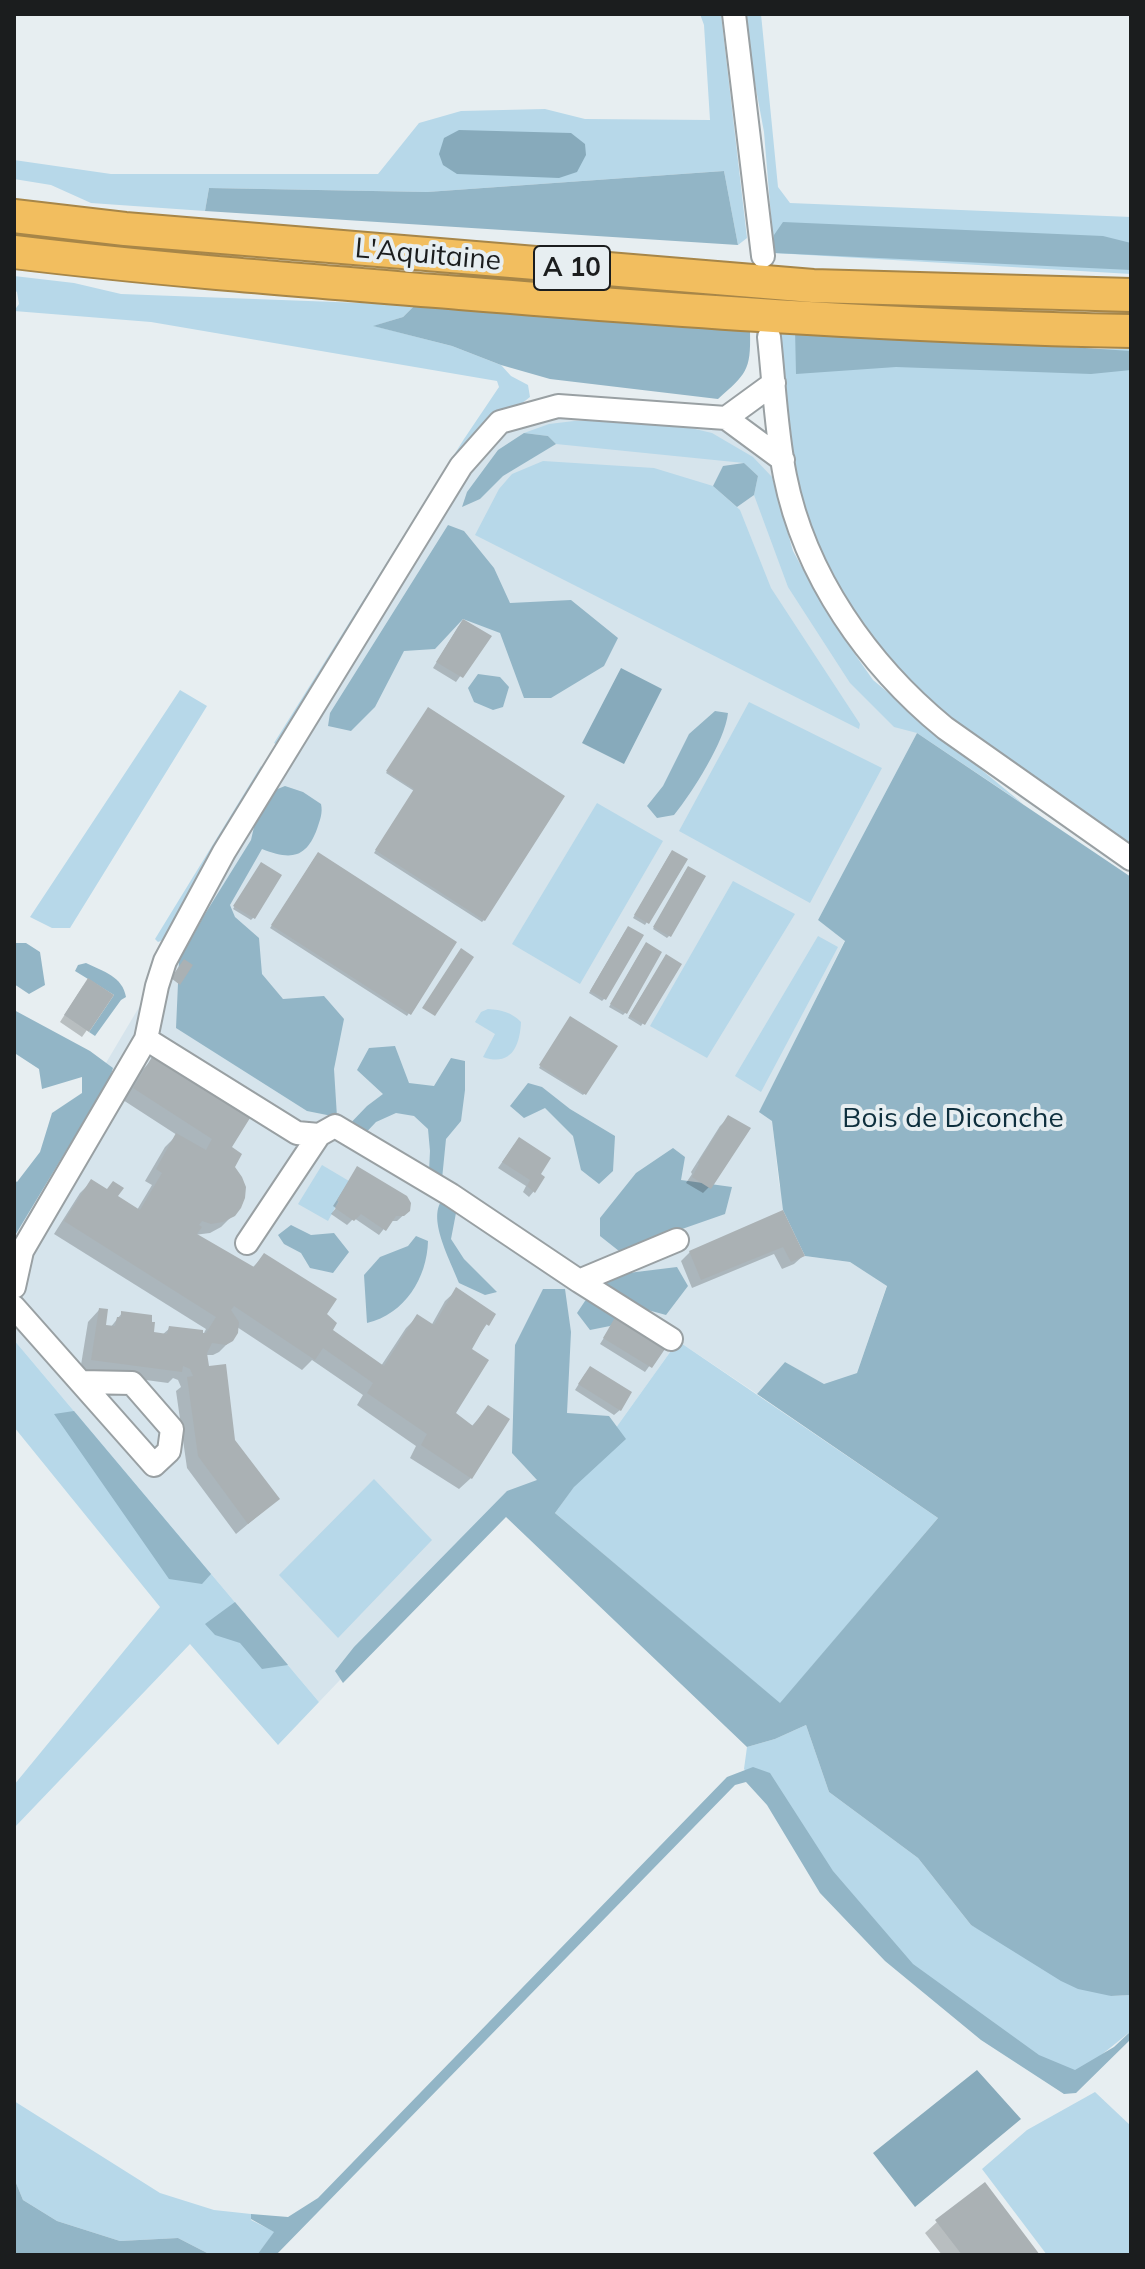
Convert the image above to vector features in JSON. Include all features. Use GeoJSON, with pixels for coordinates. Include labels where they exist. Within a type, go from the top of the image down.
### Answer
{"type":"FeatureCollection","features":[{"type":"Feature","properties":{"kind":"highway","name":"L'Aquitaine"},"geometry":{"type":"LineString","coordinates":[[14,216],[204,236],[813,286],[1131,295]]}},
{"type":"Feature","properties":{"kind":"highway","name":"L'Aquitaine"},"geometry":{"type":"LineString","coordinates":[[14,252],[123,266],[657,309],[1131,331]]}},
{"type":"Feature","properties":{"kind":"street"},"geometry":{"type":"LineString","coordinates":[[734,14],[763,256]]}},
{"type":"Feature","properties":{"kind":"street"},"geometry":{"type":"LineString","coordinates":[[769,337],[783,460],[795,513],[815,566],[860,640],[885,672],[945,728],[1131,859]]}},
{"type":"Feature","properties":{"kind":"street"},"geometry":{"type":"LineString","coordinates":[[726,418],[774,383]]}},
{"type":"Feature","properties":{"kind":"street"},"geometry":{"type":"LineString","coordinates":[[14,1287],[22,1251],[146,1039],[165,961],[232,839],[461,466],[500,422],[558,406],[726,418],[783,460]]}},
{"type":"Feature","properties":{"kind":"street"},"geometry":{"type":"LineString","coordinates":[[146,1039],[297,1133],[319,1135]]}},
{"type":"Feature","properties":{"kind":"street"},"geometry":{"type":"LineString","coordinates":[[247,1243],[319,1135],[335,1126],[451,1195],[671,1339]]}},
{"type":"Feature","properties":{"kind":"street"},"geometry":{"type":"LineString","coordinates":[[579,1281],[677,1240]]}},
{"type":"Feature","properties":{"kind":"street"},"geometry":{"type":"LineString","coordinates":[[14,1307],[81,1382]]}},
{"type":"Feature","properties":{"kind":"shaded area"},"geometry":{"type":"Polygon","coordinates":[[[700,14],[721,14],[747,238],[738,245],[724,171],[427,192],[209,188],[205,211],[91,203],[51,185],[14,179],[14,160],[111,174],[378,174],[419,123],[461,111],[545,109],[585,119],[710,120],[704,25],[700,14]]]}},
{"type":"Feature","properties":{"kind":"shaded area"},"geometry":{"type":"Polygon","coordinates":[[[742,14],[761,14],[778,187],[790,203],[1131,217],[1131,274],[774,253],[764,132],[742,14]]]}},
{"type":"Feature","properties":{"kind":"shaded area"},"geometry":{"type":"Polygon","coordinates":[[[459,130],[571,133],[585,144],[586,155],[577,172],[559,178],[457,174],[443,165],[439,154],[444,138],[459,130]]]}},
{"type":"Feature","properties":{"kind":"shaded area"},"geometry":{"type":"Polygon","coordinates":[[[14,276],[74,283],[121,294],[415,305],[403,317],[374,326],[452,346],[501,365],[511,376],[528,385],[530,397],[485,432],[283,748],[274,743],[499,387],[497,381],[151,322],[14,311],[19,304],[14,290],[14,276]]]}},
{"type":"Feature","properties":{"kind":"shaded area"},"geometry":{"type":"Polygon","coordinates":[[[795,329],[1131,349],[1131,846],[967,735],[908,688],[825,571],[794,483],[783,395],[779,332],[795,329]]]}},
{"type":"Feature","properties":{"kind":"shaded area"},"geometry":{"type":"Polygon","coordinates":[[[558,406],[726,418],[783,460],[769,482],[809,607],[917,733],[818,920],[845,940],[760,1111],[772,1120],[779,1184],[805,1256],[850,1262],[887,1285],[857,1373],[824,1385],[785,1362],[757,1394],[678,1341],[555,1513],[500,1512],[319,1702],[14,1340],[14,1218],[151,987],[500,422],[558,406]]]}},
{"type":"Feature","properties":{"kind":"shaded area"},"geometry":{"type":"Polygon","coordinates":[[[661,421],[712,433],[753,457],[772,477],[793,551],[831,620],[873,680],[1023,804],[917,733],[894,727],[850,683],[788,587],[754,495],[758,476],[744,463],[556,444],[548,436],[524,433],[549,424],[661,421]]]}},
{"type":"Feature","properties":{"kind":"shaded area"},"geometry":{"type":"Polygon","coordinates":[[[543,461],[654,468],[713,486],[740,510],[771,588],[860,724],[859,729],[475,535],[499,489],[512,474],[543,461]]]}},
{"type":"Feature","properties":{"kind":"shaded area"},"geometry":{"type":"Polygon","coordinates":[[[621,668],[662,689],[624,764],[582,743],[621,668]]]}},
{"type":"Feature","properties":{"kind":"shaded area"},"geometry":{"type":"Polygon","coordinates":[[[180,690],[207,706],[70,928],[52,928],[30,917],[180,690]]]}},
{"type":"Feature","properties":{"kind":"shaded area"},"geometry":{"type":"Polygon","coordinates":[[[749,702],[882,768],[810,903],[679,831],[749,702]]]}},
{"type":"Feature","properties":{"kind":"shaded area"},"geometry":{"type":"Polygon","coordinates":[[[261,766],[265,772],[163,940],[158,942],[155,939],[261,766]]]}},
{"type":"Feature","properties":{"kind":"shaded area"},"geometry":{"type":"Polygon","coordinates":[[[597,803],[663,841],[580,984],[512,944],[597,803]]]}},
{"type":"Feature","properties":{"kind":"shaded area"},"geometry":{"type":"Polygon","coordinates":[[[733,881],[795,914],[707,1058],[650,1026],[733,881]]]}},
{"type":"Feature","properties":{"kind":"shaded area"},"geometry":{"type":"Polygon","coordinates":[[[818,936],[838,947],[761,1092],[735,1076],[818,936]]]}},
{"type":"Feature","properties":{"kind":"shaded area"},"geometry":{"type":"Polygon","coordinates":[[[488,1009],[506,1012],[521,1022],[516,1046],[507,1057],[501,1059],[483,1057],[495,1034],[475,1022],[481,1012],[488,1009]]]}},
{"type":"Feature","properties":{"kind":"shaded area"},"geometry":{"type":"Polygon","coordinates":[[[322,1165],[349,1181],[328,1221],[298,1204],[322,1165]]]}},
{"type":"Feature","properties":{"kind":"shaded area"},"geometry":{"type":"Polygon","coordinates":[[[14,1340],[319,1702],[278,1745],[190,1644],[14,1828],[14,1785],[160,1607],[14,1427],[14,1340]]]}},
{"type":"Feature","properties":{"kind":"shaded area"},"geometry":{"type":"Polygon","coordinates":[[[678,1341],[938,1518],[780,1704],[555,1513],[678,1341]]]}},
{"type":"Feature","properties":{"kind":"shaded area"},"geometry":{"type":"Polygon","coordinates":[[[374,1479],[432,1540],[338,1638],[279,1575],[374,1479]]]}},
{"type":"Feature","properties":{"kind":"shaded area"},"geometry":{"type":"Polygon","coordinates":[[[806,1725],[829,1792],[918,1858],[971,1925],[1111,1996],[1131,1995],[1131,2031],[1074,2077],[1058,2074],[892,1955],[744,1769],[747,1747],[806,1725]]]}},
{"type":"Feature","properties":{"kind":"shaded area"},"geometry":{"type":"Polygon","coordinates":[[[977,2070],[1021,2119],[915,2207],[873,2153],[977,2070]]]}},
{"type":"Feature","properties":{"kind":"shaded area"},"geometry":{"type":"Polygon","coordinates":[[[1095,2092],[1131,2126],[1131,2255],[1047,2255],[982,2169],[1027,2130],[1095,2092]]]}},
{"type":"Feature","properties":{"kind":"shaded area"},"geometry":{"type":"Polygon","coordinates":[[[14,2101],[160,2193],[214,2210],[251,2214],[251,2220],[275,2232],[257,2255],[211,2255],[178,2238],[120,2241],[57,2221],[23,2200],[14,2178],[14,2101]]]}},
{"type":"Feature","properties":{"kind":"green space"},"geometry":{"type":"Polygon","coordinates":[[[724,171],[738,245],[205,211],[209,188],[427,192],[724,171]]]}},
{"type":"Feature","properties":{"kind":"green space"},"geometry":{"type":"Polygon","coordinates":[[[783,222],[1103,236],[1131,243],[1131,270],[774,253],[774,235],[783,222]]]}},
{"type":"Feature","properties":{"kind":"green space"},"geometry":{"type":"Polygon","coordinates":[[[415,305],[750,332],[748,364],[741,377],[718,399],[550,379],[452,346],[373,326],[403,317],[415,305]]]}},
{"type":"Feature","properties":{"kind":"green space"},"geometry":{"type":"Polygon","coordinates":[[[795,329],[1131,351],[1131,370],[1091,374],[896,367],[796,374],[795,329]]]}},
{"type":"Feature","properties":{"kind":"green space"},"geometry":{"type":"Polygon","coordinates":[[[524,433],[548,436],[556,444],[503,476],[480,499],[462,507],[467,492],[498,450],[524,433]]]}},
{"type":"Feature","properties":{"kind":"green space"},"geometry":{"type":"Polygon","coordinates":[[[744,463],[758,476],[754,495],[737,507],[713,486],[723,466],[744,463]]]}},
{"type":"Feature","properties":{"kind":"green space"},"geometry":{"type":"Polygon","coordinates":[[[448,525],[464,531],[494,568],[510,603],[571,600],[618,638],[604,666],[551,698],[524,698],[500,633],[463,619],[435,649],[404,651],[375,707],[351,731],[328,726],[330,713],[448,525]]]}},
{"type":"Feature","properties":{"kind":"green space"},"geometry":{"type":"Polygon","coordinates":[[[478,674],[500,677],[509,687],[503,707],[493,710],[474,702],[468,688],[478,674]]]}},
{"type":"Feature","properties":{"kind":"green space"},"geometry":{"type":"Polygon","coordinates":[[[715,711],[728,713],[721,738],[707,766],[674,815],[657,818],[647,806],[663,786],[689,734],[715,711]]]}},
{"type":"Feature","properties":{"kind":"green space","name":"Bois de Diconche"},"geometry":{"type":"Polygon","coordinates":[[[917,733],[1131,877],[1131,1995],[1111,1996],[1078,1989],[971,1925],[918,1858],[829,1792],[806,1725],[747,1747],[506,1517],[343,1683],[335,1671],[354,1647],[507,1491],[537,1480],[512,1453],[515,1345],[543,1289],[565,1289],[571,1332],[567,1413],[609,1416],[626,1439],[574,1487],[555,1513],[780,1703],[938,1518],[757,1394],[785,1362],[824,1384],[857,1373],[887,1286],[850,1262],[805,1256],[783,1210],[772,1121],[759,1112],[845,941],[818,920],[917,733]]]}},
{"type":"Feature","properties":{"kind":"green space"},"geometry":{"type":"Polygon","coordinates":[[[285,786],[303,792],[321,804],[321,816],[313,839],[296,854],[281,855],[262,849],[230,905],[235,917],[259,938],[262,974],[283,999],[324,996],[344,1019],[334,1069],[337,1117],[307,1111],[176,1028],[179,961],[251,840],[259,805],[270,792],[285,786]]]}},
{"type":"Feature","properties":{"kind":"green space"},"geometry":{"type":"Polygon","coordinates":[[[14,943],[26,943],[40,952],[45,985],[29,994],[14,984],[14,943]]]}},
{"type":"Feature","properties":{"kind":"green space"},"geometry":{"type":"Polygon","coordinates":[[[86,963],[117,980],[126,997],[95,1036],[89,1032],[114,995],[75,971],[78,965],[86,963]]]}},
{"type":"Feature","properties":{"kind":"green space"},"geometry":{"type":"Polygon","coordinates":[[[14,1010],[90,1051],[113,1068],[110,1078],[14,1237],[14,1180],[17,1182],[40,1152],[52,1113],[82,1093],[82,1077],[42,1089],[39,1069],[14,1055],[14,1010]]]}},
{"type":"Feature","properties":{"kind":"green space"},"geometry":{"type":"Polygon","coordinates":[[[395,1046],[409,1083],[434,1086],[451,1058],[465,1061],[461,1121],[446,1139],[441,1189],[429,1172],[428,1129],[414,1116],[396,1113],[376,1122],[359,1140],[343,1131],[383,1094],[357,1070],[369,1048],[395,1046]]]}},
{"type":"Feature","properties":{"kind":"green space"},"geometry":{"type":"Polygon","coordinates":[[[528,1083],[542,1087],[570,1109],[615,1136],[613,1171],[599,1184],[581,1170],[573,1136],[545,1108],[524,1118],[510,1106],[528,1083]]]}},
{"type":"Feature","properties":{"kind":"green space"},"geometry":{"type":"Polygon","coordinates":[[[673,1148],[685,1157],[681,1180],[732,1187],[725,1214],[619,1251],[600,1236],[600,1218],[636,1173],[673,1148]]]}},
{"type":"Feature","properties":{"kind":"green space"},"geometry":{"type":"Polygon","coordinates":[[[444,1198],[456,1213],[451,1239],[464,1259],[497,1292],[485,1295],[459,1283],[438,1227],[439,1206],[444,1198]]]}},
{"type":"Feature","properties":{"kind":"green space"},"geometry":{"type":"Polygon","coordinates":[[[291,1225],[311,1235],[334,1233],[349,1252],[333,1273],[310,1268],[301,1253],[284,1244],[278,1235],[291,1225]]]}},
{"type":"Feature","properties":{"kind":"green space"},"geometry":{"type":"Polygon","coordinates":[[[416,1236],[428,1241],[427,1255],[418,1281],[403,1303],[392,1312],[367,1323],[364,1275],[380,1257],[408,1246],[416,1236]]]}},
{"type":"Feature","properties":{"kind":"green space"},"geometry":{"type":"Polygon","coordinates":[[[677,1267],[688,1286],[666,1315],[637,1307],[610,1326],[590,1330],[577,1313],[612,1275],[677,1267]]]}},
{"type":"Feature","properties":{"kind":"green space"},"geometry":{"type":"Polygon","coordinates":[[[74,1411],[211,1574],[202,1584],[169,1579],[54,1414],[74,1411]]]}},
{"type":"Feature","properties":{"kind":"green space"},"geometry":{"type":"Polygon","coordinates":[[[235,1602],[288,1665],[262,1669],[240,1643],[215,1635],[205,1624],[235,1602]]]}},
{"type":"Feature","properties":{"kind":"green space"},"geometry":{"type":"Polygon","coordinates":[[[753,1767],[770,1773],[833,1871],[913,1964],[1039,2055],[1075,2070],[1114,2047],[1131,2031],[1131,2039],[1076,2093],[1064,2094],[981,2040],[885,1961],[820,1893],[767,1805],[746,1782],[735,1785],[276,2255],[257,2255],[274,2232],[251,2219],[251,2214],[288,2217],[318,2198],[727,1777],[753,1767]]]}},
{"type":"Feature","properties":{"kind":"green space"},"geometry":{"type":"Polygon","coordinates":[[[14,2178],[23,2200],[57,2221],[120,2241],[178,2238],[211,2255],[14,2255],[14,2178]]]}},
{"type":"Feature","properties":{"kind":"building"},"geometry":{"type":"Polygon","coordinates":[[[463,619],[492,636],[463,678],[436,662],[463,619]]]}},
{"type":"Feature","properties":{"kind":"building"},"geometry":{"type":"Polygon","coordinates":[[[428,707],[565,796],[485,921],[375,850],[414,789],[386,771],[428,707]]]}},
{"type":"Feature","properties":{"kind":"building"},"geometry":{"type":"Polygon","coordinates":[[[672,850],[688,859],[649,924],[634,915],[672,850]]]}},
{"type":"Feature","properties":{"kind":"building"},"geometry":{"type":"Polygon","coordinates":[[[318,852],[457,942],[411,1015],[271,925],[318,852]]]}},
{"type":"Feature","properties":{"kind":"building"},"geometry":{"type":"Polygon","coordinates":[[[261,862],[282,875],[255,919],[233,906],[261,862]]]}},
{"type":"Feature","properties":{"kind":"building"},"geometry":{"type":"Polygon","coordinates":[[[688,866],[706,876],[671,937],[653,927],[688,866]]]}},
{"type":"Feature","properties":{"kind":"building"},"geometry":{"type":"Polygon","coordinates":[[[628,926],[644,935],[606,1000],[590,991],[628,926]]]}},
{"type":"Feature","properties":{"kind":"building"},"geometry":{"type":"Polygon","coordinates":[[[646,942],[662,952],[627,1014],[610,1004],[646,942]]]}},
{"type":"Feature","properties":{"kind":"building"},"geometry":{"type":"Polygon","coordinates":[[[461,948],[474,957],[435,1016],[422,1008],[461,948]]]}},
{"type":"Feature","properties":{"kind":"building"},"geometry":{"type":"Polygon","coordinates":[[[666,954],[682,964],[645,1025],[629,1016],[666,954]]]}},
{"type":"Feature","properties":{"kind":"building"},"geometry":{"type":"Polygon","coordinates":[[[184,959],[193,965],[180,985],[171,978],[184,959]]]}},
{"type":"Feature","properties":{"kind":"building"},"geometry":{"type":"Polygon","coordinates":[[[88,978],[114,995],[89,1032],[64,1015],[88,978]]]}},
{"type":"Feature","properties":{"kind":"building"},"geometry":{"type":"Polygon","coordinates":[[[570,1016],[618,1046],[586,1095],[539,1065],[570,1016]]]}},
{"type":"Feature","properties":{"kind":"building"},"geometry":{"type":"Polygon","coordinates":[[[152,1057],[250,1118],[232,1147],[242,1154],[235,1167],[246,1187],[241,1208],[235,1216],[223,1222],[211,1224],[202,1221],[197,1234],[254,1267],[264,1253],[337,1299],[327,1314],[337,1323],[333,1330],[384,1366],[417,1314],[434,1325],[456,1287],[496,1314],[489,1326],[486,1324],[472,1349],[489,1360],[456,1413],[473,1426],[488,1405],[510,1419],[472,1479],[421,1445],[427,1434],[367,1393],[373,1383],[323,1348],[315,1360],[234,1306],[231,1310],[239,1322],[238,1333],[226,1345],[212,1343],[207,1353],[209,1366],[226,1364],[235,1440],[280,1499],[248,1524],[198,1456],[187,1377],[193,1376],[190,1369],[183,1366],[182,1372],[91,1360],[99,1308],[108,1309],[106,1325],[115,1326],[121,1311],[152,1315],[154,1332],[167,1334],[169,1326],[206,1333],[216,1317],[64,1221],[91,1179],[107,1189],[113,1181],[124,1188],[118,1196],[140,1210],[162,1173],[156,1169],[176,1133],[206,1150],[212,1139],[133,1088],[152,1057]]]}},
{"type":"Feature","properties":{"kind":"building"},"geometry":{"type":"Polygon","coordinates":[[[728,1115],[751,1128],[711,1189],[692,1177],[728,1115]]]}},
{"type":"Feature","properties":{"kind":"building"},"geometry":{"type":"Polygon","coordinates":[[[519,1137],[551,1158],[541,1174],[545,1177],[535,1193],[527,1186],[530,1180],[502,1162],[519,1137]]]}},
{"type":"Feature","properties":{"kind":"building"},"geometry":{"type":"Polygon","coordinates":[[[357,1166],[407,1196],[411,1203],[410,1211],[404,1216],[396,1216],[386,1231],[361,1214],[354,1221],[335,1208],[357,1166]]]}},
{"type":"Feature","properties":{"kind":"building"},"geometry":{"type":"Polygon","coordinates":[[[783,1210],[805,1256],[791,1262],[783,1247],[701,1280],[689,1251],[783,1210]]]}},
{"type":"Feature","properties":{"kind":"building"},"geometry":{"type":"Polygon","coordinates":[[[617,1314],[667,1346],[652,1368],[603,1338],[617,1314]]]}},
{"type":"Feature","properties":{"kind":"building"},"geometry":{"type":"Polygon","coordinates":[[[590,1366],[632,1392],[621,1411],[578,1384],[590,1366]]]}},
{"type":"Feature","properties":{"kind":"building"},"geometry":{"type":"Polygon","coordinates":[[[985,2182],[1040,2255],[962,2255],[935,2220],[985,2182]]]}}]}
